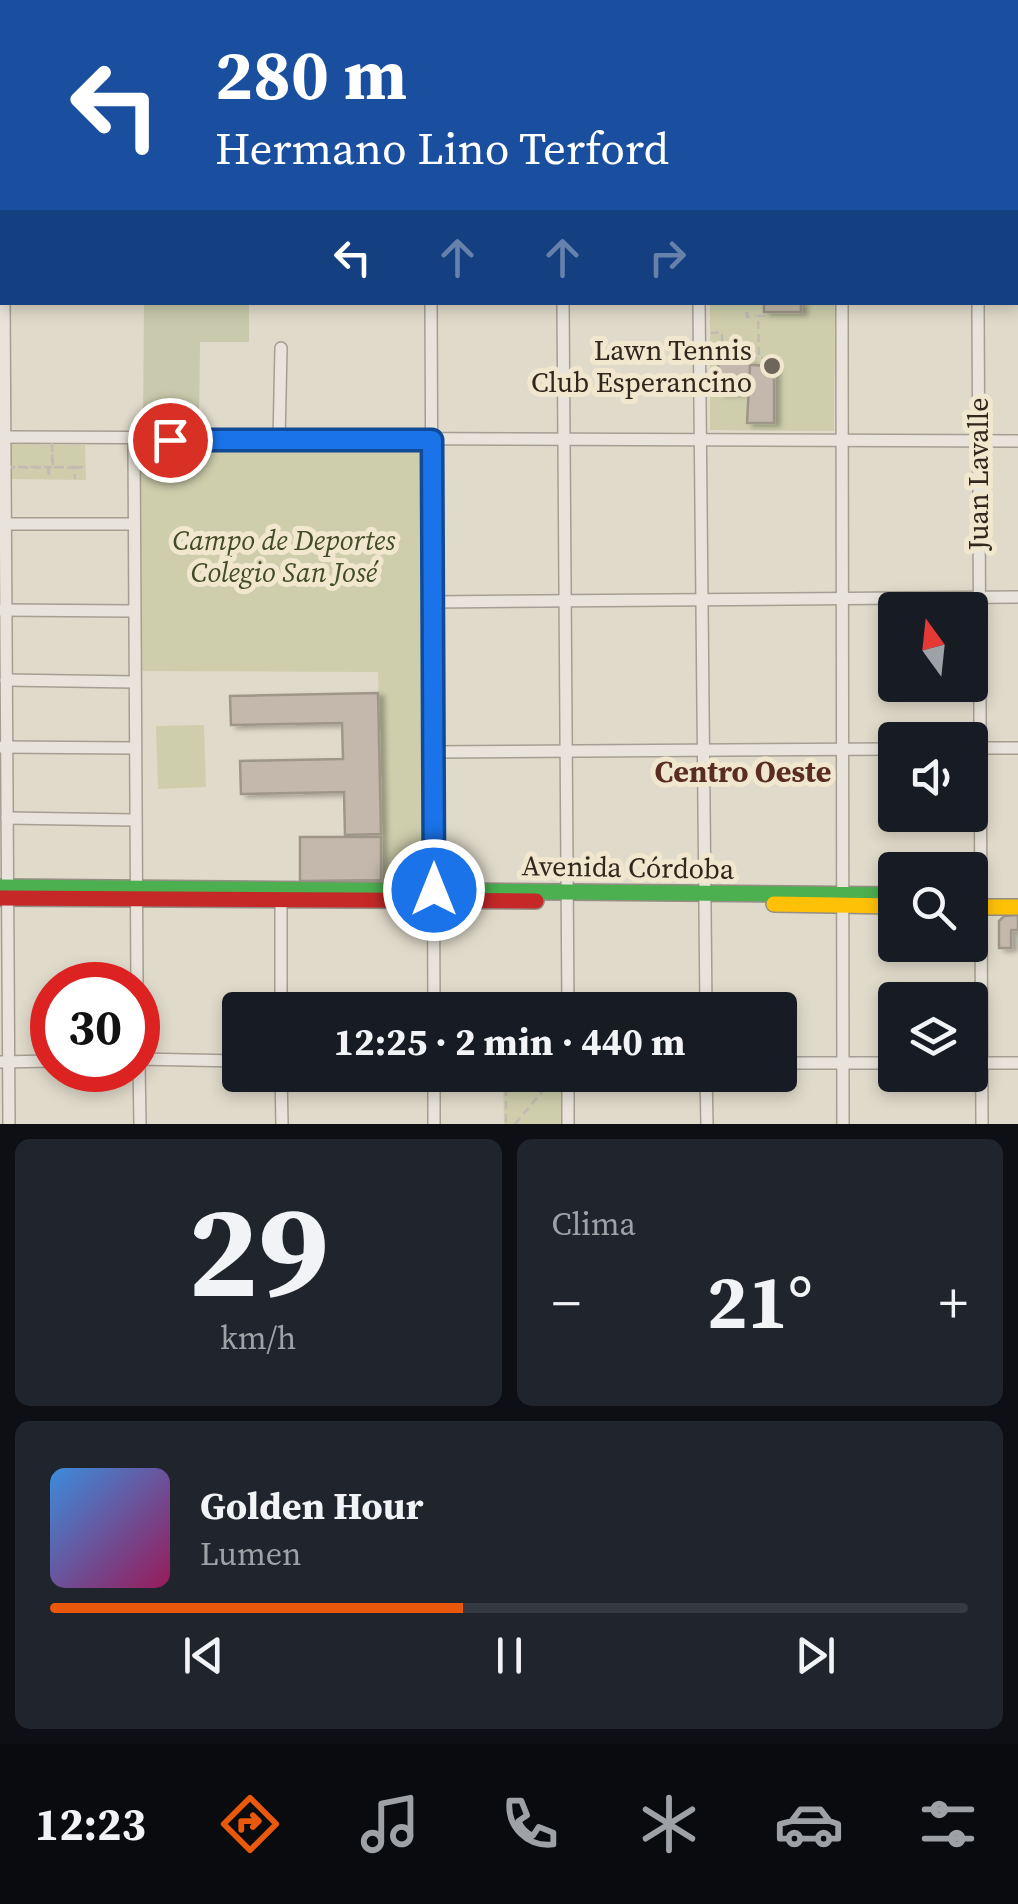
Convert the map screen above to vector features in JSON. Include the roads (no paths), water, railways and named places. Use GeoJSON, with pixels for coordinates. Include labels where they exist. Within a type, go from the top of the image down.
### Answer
{"type":"FeatureCollection","features":[{"type":"Feature","properties":{"kind":"main road","name":"Avenida Córdoba"},"geometry":{"type":"LineString","coordinates":[[3,892],[878,897]]}},
{"type":"Feature","properties":{"kind":"main road","name":"Avenida Córdoba"},"geometry":{"type":"LineString","coordinates":[[135,892],[281,899],[434,895]]}},
{"type":"Feature","properties":{"kind":"main road"},"geometry":{"type":"LineString","coordinates":[[988,900],[1018,897]]}},
{"type":"Feature","properties":{"kind":"main road","name":"Avenida Córdoba"},"geometry":{"type":"LineString","coordinates":[[842,900],[878,904]]}},
{"type":"Feature","properties":{"kind":"main road"},"geometry":{"type":"LineString","coordinates":[[988,904],[1018,907]]}},
{"type":"Feature","properties":{"kind":"street"},"geometry":{"type":"LineString","coordinates":[[4,305],[4,747],[8,818],[3,892],[4,1062],[9,1124]]}},
{"type":"Feature","properties":{"kind":"street"},"geometry":{"type":"LineString","coordinates":[[431,305],[434,992]]}},
{"type":"Feature","properties":{"kind":"street"},"geometry":{"type":"LineString","coordinates":[[563,305],[568,992]]}},
{"type":"Feature","properties":{"kind":"street"},"geometry":{"type":"LineString","coordinates":[[699,305],[706,992]]}},
{"type":"Feature","properties":{"kind":"street"},"geometry":{"type":"LineString","coordinates":[[842,305],[843,1124]]}},
{"type":"Feature","properties":{"kind":"street","name":"Juan Lavalle"},"geometry":{"type":"LineString","coordinates":[[978,305],[978,592]]}},
{"type":"Feature","properties":{"kind":"street"},"geometry":{"type":"LineString","coordinates":[[279,440],[281,348]]}},
{"type":"Feature","properties":{"kind":"street"},"geometry":{"type":"LineString","coordinates":[[3,438],[1018,441]]}},
{"type":"Feature","properties":{"kind":"street"},"geometry":{"type":"LineString","coordinates":[[134,440],[137,962]]}},
{"type":"Feature","properties":{"kind":"street"},"geometry":{"type":"LineString","coordinates":[[6,524],[132,524]]}},
{"type":"Feature","properties":{"kind":"street"},"geometry":{"type":"LineString","coordinates":[[988,598],[1018,598]]}},
{"type":"Feature","properties":{"kind":"street"},"geometry":{"type":"LineString","coordinates":[[432,602],[878,599]]}},
{"type":"Feature","properties":{"kind":"street"},"geometry":{"type":"LineString","coordinates":[[3,610],[132,611]]}},
{"type":"Feature","properties":{"kind":"street"},"geometry":{"type":"LineString","coordinates":[[6,680],[133,682]]}},
{"type":"Feature","properties":{"kind":"street"},"geometry":{"type":"LineString","coordinates":[[4,747],[133,748]]}},
{"type":"Feature","properties":{"kind":"street"},"geometry":{"type":"LineString","coordinates":[[988,748],[1018,748]]}},
{"type":"Feature","properties":{"kind":"street"},"geometry":{"type":"LineString","coordinates":[[433,752],[878,749]]}},
{"type":"Feature","properties":{"kind":"street"},"geometry":{"type":"LineString","coordinates":[[8,818],[134,820]]}},
{"type":"Feature","properties":{"kind":"street"},"geometry":{"type":"LineString","coordinates":[[281,899],[281,992]]}},
{"type":"Feature","properties":{"kind":"street"},"geometry":{"type":"LineString","coordinates":[[160,1059],[222,1061]]}},
{"type":"Feature","properties":{"kind":"street"},"geometry":{"type":"LineString","coordinates":[[4,1062],[30,1061]]}},
{"type":"Feature","properties":{"kind":"street"},"geometry":{"type":"LineString","coordinates":[[797,1063],[878,1063]]}},
{"type":"Feature","properties":{"kind":"street"},"geometry":{"type":"LineString","coordinates":[[988,1063],[1018,1063]]}},
{"type":"Feature","properties":{"kind":"street"},"geometry":{"type":"LineString","coordinates":[[139,1092],[140,1124]]}},
{"type":"Feature","properties":{"kind":"street"},"geometry":{"type":"LineString","coordinates":[[281,1092],[282,1124]]}},
{"type":"Feature","properties":{"kind":"street"},"geometry":{"type":"LineString","coordinates":[[434,1092],[434,1124]]}},
{"type":"Feature","properties":{"kind":"street"},"geometry":{"type":"LineString","coordinates":[[568,1092],[568,1124]]}},
{"type":"Feature","properties":{"kind":"street"},"geometry":{"type":"LineString","coordinates":[[706,1092],[707,1124]]}},
{"type":"Feature","properties":{"kind":"street","name":"Juan Lavalle"},"geometry":{"type":"LineString","coordinates":[[979,1092],[982,1124]]}},
{"type":"Feature","properties":{"kind":"place","name":"Lawn Tennis Club Esperancino"},"geometry":{"type":"Point","coordinates":[772,366]}},
{"type":"Feature","properties":{"kind":"district","name":"Centro Oeste"},"geometry":{"type":"Point","coordinates":[743,772]}},
{"type":"Feature","properties":{"kind":"park label","name":"Campo de Deportes Colegio San José"},"geometry":{"type":"Point","coordinates":[284,556]}}]}
